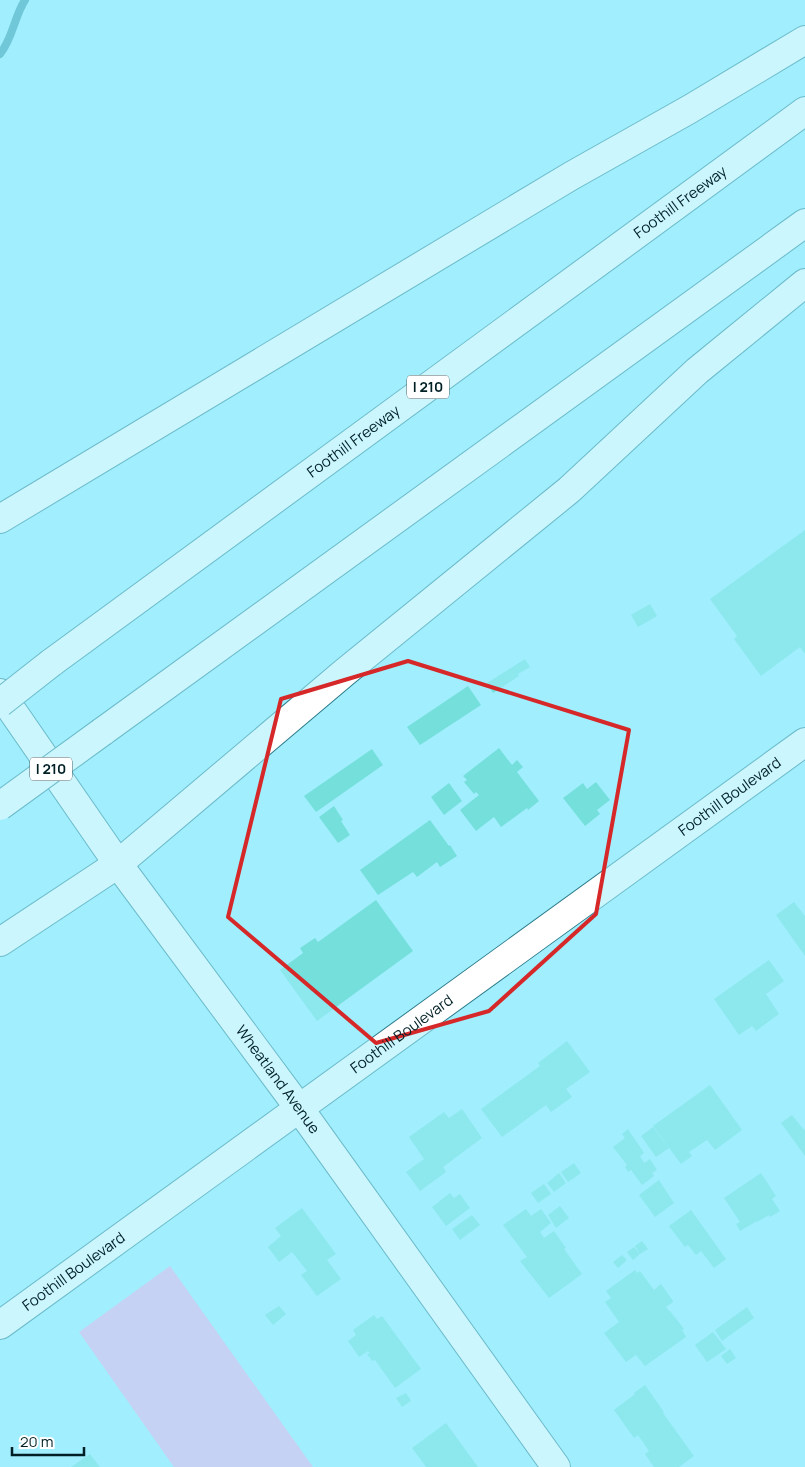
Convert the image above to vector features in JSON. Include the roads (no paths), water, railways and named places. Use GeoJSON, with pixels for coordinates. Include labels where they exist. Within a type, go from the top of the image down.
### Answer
{"type":"FeatureCollection","features":[{"type":"Feature","properties":{"kind":"main road"},"geometry":{"type":"LineString","coordinates":[[0,519],[563,181],[690,109],[805,40]]}},
{"type":"Feature","properties":{"kind":"main road","name":"Foothill Freeway"},"geometry":{"type":"LineString","coordinates":[[0,703],[805,111]]}},
{"type":"Feature","properties":{"kind":"main road","name":"I 210"},"geometry":{"type":"LineString","coordinates":[[0,806],[805,223]]}},
{"type":"Feature","properties":{"kind":"main road"},"geometry":{"type":"LineString","coordinates":[[0,942],[118,864],[345,672],[569,490],[697,371],[805,283]]}},
{"type":"Feature","properties":{"kind":"main road","name":"Wheatland Avenue"},"geometry":{"type":"LineString","coordinates":[[0,693],[118,864],[299,1108],[556,1467]]}},
{"type":"Feature","properties":{"kind":"main road","name":"Foothill Boulevard"},"geometry":{"type":"LineString","coordinates":[[0,1325],[805,742]]}},
{"type":"Feature","properties":{"kind":"waterway"},"geometry":{"type":"LineString","coordinates":[[0,54],[8,41],[25,0]]}}]}
